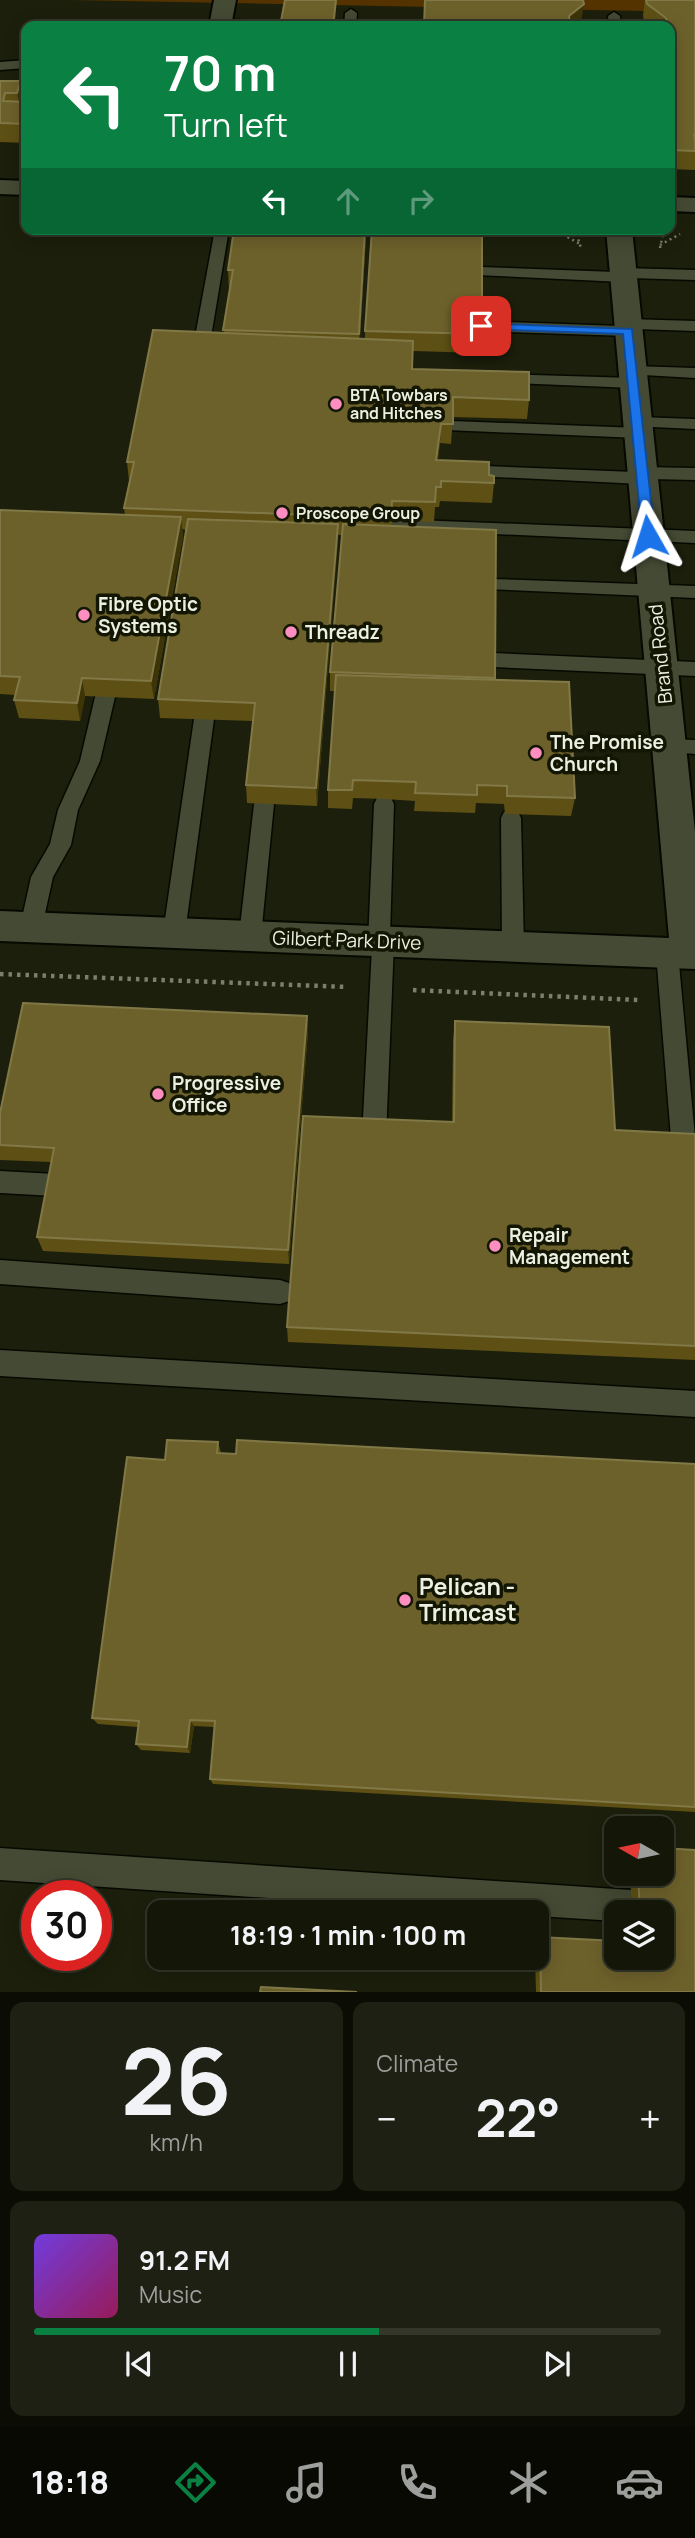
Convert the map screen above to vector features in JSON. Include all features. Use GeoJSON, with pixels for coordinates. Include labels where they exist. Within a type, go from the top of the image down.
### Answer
{"type":"FeatureCollection","features":[{"type":"Feature","properties":{"kind":"street"},"geometry":{"type":"LineString","coordinates":[[221,21],[225,0]]}},
{"type":"Feature","properties":{"kind":"street"},"geometry":{"type":"LineString","coordinates":[[0,187],[21,188]]}},
{"type":"Feature","properties":{"kind":"street"},"geometry":{"type":"LineString","coordinates":[[675,204],[695,205]]}},
{"type":"Feature","properties":{"kind":"street","name":"Brand Road"},"geometry":{"type":"LineString","coordinates":[[620,235],[661,667],[682,747],[684,954]]}},
{"type":"Feature","properties":{"kind":"street","name":"Gilbert Park Drive"},"geometry":{"type":"LineString","coordinates":[[16,927],[684,954]]}},
{"type":"Feature","properties":{"kind":"lane"},"geometry":{"type":"LineString","coordinates":[[0,66],[21,64]]}},
{"type":"Feature","properties":{"kind":"lane"},"geometry":{"type":"LineString","coordinates":[[203,337],[221,235]]}},
{"type":"Feature","properties":{"kind":"lane"},"geometry":{"type":"LineString","coordinates":[[481,272],[695,275]]}},
{"type":"Feature","properties":{"kind":"lane"},"geometry":{"type":"LineString","coordinates":[[481,326],[695,326]]}},
{"type":"Feature","properties":{"kind":"lane"},"geometry":{"type":"LineString","coordinates":[[481,379],[633,377],[695,373]]}},
{"type":"Feature","properties":{"kind":"lane"},"geometry":{"type":"LineString","coordinates":[[452,426],[638,428],[695,424]]}},
{"type":"Feature","properties":{"kind":"lane"},"geometry":{"type":"LineString","coordinates":[[449,471],[695,474]]}},
{"type":"Feature","properties":{"kind":"lane"},"geometry":{"type":"LineString","coordinates":[[391,525],[695,537]]}},
{"type":"Feature","properties":{"kind":"lane"},"geometry":{"type":"LineString","coordinates":[[494,585],[695,592]]}},
{"type":"Feature","properties":{"kind":"lane"},"geometry":{"type":"LineString","coordinates":[[493,660],[695,669]]}},
{"type":"Feature","properties":{"kind":"lane"},"geometry":{"type":"LineString","coordinates":[[16,927],[60,845],[66,816],[90,761],[105,697]]}},
{"type":"Feature","properties":{"kind":"lane"},"geometry":{"type":"LineString","coordinates":[[174,933],[204,719]]}},
{"type":"Feature","properties":{"kind":"lane"},"geometry":{"type":"LineString","coordinates":[[250,936],[264,804]]}},
{"type":"Feature","properties":{"kind":"lane"},"geometry":{"type":"LineString","coordinates":[[374,1137],[384,804]]}},
{"type":"Feature","properties":{"kind":"lane"},"geometry":{"type":"LineString","coordinates":[[511,818],[513,947]]}},
{"type":"Feature","properties":{"kind":"lane"},"geometry":{"type":"LineString","coordinates":[[684,954],[684,1150]]}},
{"type":"Feature","properties":{"kind":"lane"},"geometry":{"type":"LineString","coordinates":[[0,1182],[55,1185]]}},
{"type":"Feature","properties":{"kind":"lane"},"geometry":{"type":"LineString","coordinates":[[0,1272],[280,1292]]}},
{"type":"Feature","properties":{"kind":"lane"},"geometry":{"type":"LineString","coordinates":[[0,1363],[695,1404]]}},
{"type":"Feature","properties":{"kind":"lane"},"geometry":{"type":"LineString","coordinates":[[0,1864],[604,1904]]}},
{"type":"Feature","properties":{"kind":"path"},"geometry":{"type":"LineString","coordinates":[[564,235],[580,244]]}},
{"type":"Feature","properties":{"kind":"shaded area"},"geometry":{"type":"Polygon","coordinates":[[[69,0],[695,0],[695,12],[69,0]]]}},
{"type":"Feature","properties":{"kind":"building"},"geometry":{"type":"Polygon","coordinates":[[[285,0],[336,0],[334,21],[281,21],[285,0]]]}},
{"type":"Feature","properties":{"kind":"building"},"geometry":{"type":"Polygon","coordinates":[[[425,0],[583,0],[584,4],[569,16],[570,21],[424,21],[425,0]]]}},
{"type":"Feature","properties":{"kind":"building"},"geometry":{"type":"Polygon","coordinates":[[[646,0],[695,0],[695,151],[675,150],[675,21],[667,21],[647,4],[646,0]]]}},
{"type":"Feature","properties":{"kind":"building"},"geometry":{"type":"Polygon","coordinates":[[[0,81],[21,81],[17,93],[5,93],[3,101],[21,102],[21,124],[0,123],[0,81]]]}},
{"type":"Feature","properties":{"kind":"building"},"geometry":{"type":"Polygon","coordinates":[[[233,235],[365,235],[359,334],[223,330],[233,270],[228,270],[233,235]]]}},
{"type":"Feature","properties":{"kind":"building"},"geometry":{"type":"Polygon","coordinates":[[[372,235],[482,235],[482,334],[365,331],[372,235]]]}},
{"type":"Feature","properties":{"kind":"building"},"geometry":{"type":"Polygon","coordinates":[[[153,330],[413,341],[412,369],[529,372],[529,400],[453,397],[453,424],[441,424],[436,460],[489,462],[489,475],[494,476],[494,483],[441,481],[441,487],[436,487],[435,502],[392,501],[391,518],[124,508],[134,462],[127,462],[153,330]]]}},
{"type":"Feature","properties":{"kind":"building","name":"Fibre Optic Systems"},"geometry":{"type":"Polygon","coordinates":[[[0,510],[181,517],[151,681],[82,678],[77,703],[14,700],[20,677],[0,676],[0,510]]]}},
{"type":"Feature","properties":{"kind":"building"},"geometry":{"type":"Polygon","coordinates":[[[188,519],[338,524],[316,788],[246,785],[255,703],[158,699],[188,519]]]}},
{"type":"Feature","properties":{"kind":"building"},"geometry":{"type":"Polygon","coordinates":[[[343,524],[496,530],[495,678],[330,672],[343,524]]]}},
{"type":"Feature","properties":{"kind":"building"},"geometry":{"type":"Polygon","coordinates":[[[336,675],[569,682],[575,798],[507,796],[507,786],[477,785],[477,795],[415,793],[416,782],[386,781],[353,780],[352,790],[328,790],[336,675]]]}},
{"type":"Feature","properties":{"kind":"building","name":"Progressive Office"},"geometry":{"type":"Polygon","coordinates":[[[23,1003],[307,1016],[288,1250],[37,1237],[54,1148],[0,1145],[0,1113],[23,1003]]]}},
{"type":"Feature","properties":{"kind":"building","name":"Repair Management"},"geometry":{"type":"Polygon","coordinates":[[[455,1021],[609,1027],[615,1130],[695,1134],[695,1346],[287,1327],[303,1116],[454,1122],[455,1021]]]}},
{"type":"Feature","properties":{"kind":"building","name":"Pelican - Trimcast"},"geometry":{"type":"Polygon","coordinates":[[[167,1440],[218,1442],[217,1453],[236,1454],[237,1440],[695,1464],[695,1807],[210,1779],[215,1721],[190,1720],[187,1747],[136,1744],[139,1721],[92,1718],[127,1457],[165,1460],[167,1440]]]}},
{"type":"Feature","properties":{"kind":"building"},"geometry":{"type":"Polygon","coordinates":[[[674,1849],[695,1850],[695,1992],[541,1992],[541,1970],[549,1970],[549,1937],[604,1940],[604,1970],[674,1970],[674,1900],[639,1900],[639,1886],[674,1886],[674,1849]]]}},
{"type":"Feature","properties":{"kind":"building"},"geometry":{"type":"Polygon","coordinates":[[[261,1987],[357,1992],[260,1992],[261,1987]]]}},
{"type":"Feature","properties":{"kind":"place","name":"BTA Towbars and Hitches"},"geometry":{"type":"Point","coordinates":[336,404]}},
{"type":"Feature","properties":{"kind":"place","name":"Proscope Group"},"geometry":{"type":"Point","coordinates":[282,513]}},
{"type":"Feature","properties":{"kind":"place","name":"Fibre Optic Systems"},"geometry":{"type":"Point","coordinates":[84,615]}},
{"type":"Feature","properties":{"kind":"place","name":"Threadz"},"geometry":{"type":"Point","coordinates":[291,632]}},
{"type":"Feature","properties":{"kind":"place","name":"The Promise Church"},"geometry":{"type":"Point","coordinates":[536,753]}},
{"type":"Feature","properties":{"kind":"place","name":"Progressive Office"},"geometry":{"type":"Point","coordinates":[158,1094]}},
{"type":"Feature","properties":{"kind":"place","name":"Repair Management"},"geometry":{"type":"Point","coordinates":[495,1246]}},
{"type":"Feature","properties":{"kind":"place","name":"Pelican - Trimcast"},"geometry":{"type":"Point","coordinates":[405,1600]}},
{"type":"Feature","properties":{"kind":"route"},"geometry":{"type":"LineString","coordinates":[[481,326],[628,331],[648,536]]}}]}
